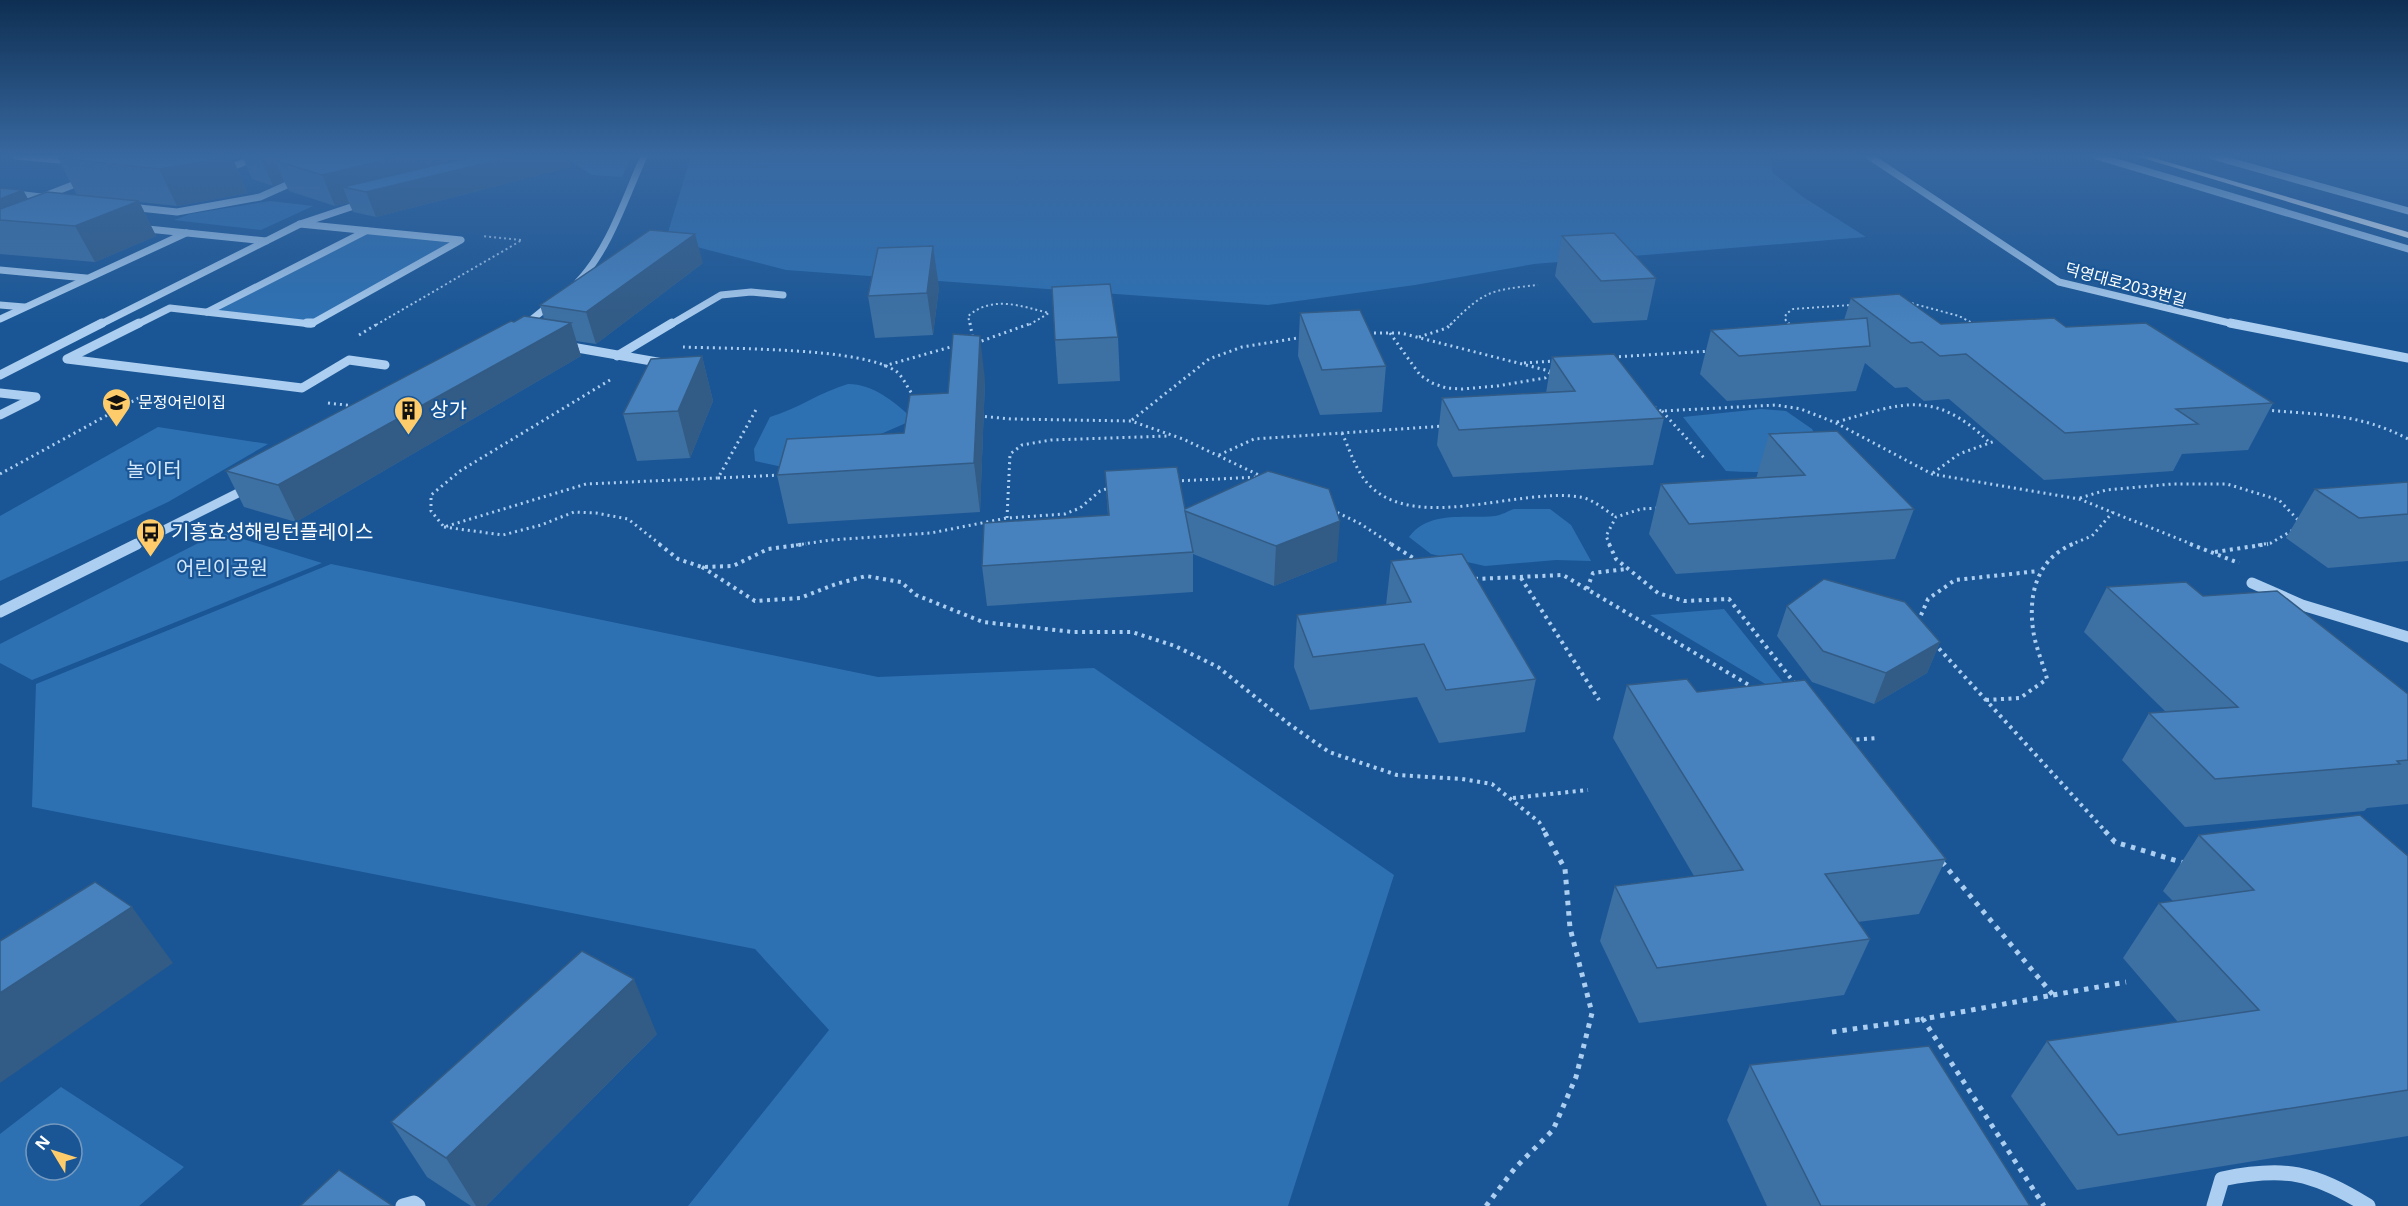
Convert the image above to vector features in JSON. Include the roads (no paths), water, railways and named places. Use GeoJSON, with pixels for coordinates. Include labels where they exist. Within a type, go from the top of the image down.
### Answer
{"type":"FeatureCollection","features":[{"type":"Feature","properties":{"kind":"main road"},"geometry":{"type":"LineString","coordinates":[[2331,212],[2408,235]]}},
{"type":"Feature","properties":{"kind":"main road"},"geometry":{"type":"LineString","coordinates":[[2364,212],[2408,225]]}},
{"type":"Feature","properties":{"kind":"street"},"geometry":{"type":"LineString","coordinates":[[0,375],[300,224],[335,212]]}},
{"type":"Feature","properties":{"kind":"street"},"geometry":{"type":"LineString","coordinates":[[568,290],[585,277],[619,212]]}},
{"type":"Feature","properties":{"kind":"street","name":"덕영대로2033번길"},"geometry":{"type":"LineString","coordinates":[[1954,212],[2059,282],[2202,318],[2408,358]]}},
{"type":"Feature","properties":{"kind":"street"},"geometry":{"type":"LineString","coordinates":[[2285,212],[2408,249]]}},
{"type":"Feature","properties":{"kind":"street"},"geometry":{"type":"LineString","coordinates":[[300,224],[461,240],[311,324],[170,308],[67,359],[302,388],[349,360],[385,365]]}},
{"type":"Feature","properties":{"kind":"street"},"geometry":{"type":"LineString","coordinates":[[131,228],[267,241]]}},
{"type":"Feature","properties":{"kind":"street"},"geometry":{"type":"LineString","coordinates":[[207,312],[366,231]]}},
{"type":"Feature","properties":{"kind":"street"},"geometry":{"type":"LineString","coordinates":[[0,319],[187,233]]}},
{"type":"Feature","properties":{"kind":"street"},"geometry":{"type":"LineString","coordinates":[[0,270],[88,278]]}},
{"type":"Feature","properties":{"kind":"street"},"geometry":{"type":"LineString","coordinates":[[617,356],[721,295],[751,292],[783,295]]}},
{"type":"Feature","properties":{"kind":"street"},"geometry":{"type":"LineString","coordinates":[[518,330],[560,297]]}},
{"type":"Feature","properties":{"kind":"street"},"geometry":{"type":"LineString","coordinates":[[0,304],[25,307]]}},
{"type":"Feature","properties":{"kind":"street"},"geometry":{"type":"LineString","coordinates":[[552,343],[641,361],[666,363]]}},
{"type":"Feature","properties":{"kind":"street"},"geometry":{"type":"LineString","coordinates":[[0,393],[36,397],[0,415]]}},
{"type":"Feature","properties":{"kind":"street"},"geometry":{"type":"LineString","coordinates":[[0,612],[262,481]]}},
{"type":"Feature","properties":{"kind":"street"},"geometry":{"type":"LineString","coordinates":[[2252,582],[2302,605],[2408,637]]}},
{"type":"Feature","properties":{"kind":"street"},"geometry":{"type":"LineString","coordinates":[[2214,1206],[2222,1179],[2256,1171],[2301,1172],[2342,1189],[2368,1206]]}},
{"type":"Feature","properties":{"kind":"street"},"geometry":{"type":"LineString","coordinates":[[404,1206],[414,1203],[418,1206]]}},
{"type":"Feature","properties":{"kind":"place","name":"문정어린이집"},"geometry":{"type":"Point","coordinates":[117,428]}},
{"type":"Feature","properties":{"kind":"place","name":"상가"},"geometry":{"type":"Point","coordinates":[409,436]}},
{"type":"Feature","properties":{"kind":"place","name":"기흥효성해링턴플레이스"},"geometry":{"type":"Point","coordinates":[150,558]}},
{"type":"Feature","properties":{"kind":"park label","name":"놀이터"},"geometry":{"type":"Point","coordinates":[154,470]}},
{"type":"Feature","properties":{"kind":"park label","name":"어린이공원"},"geometry":{"type":"Point","coordinates":[222,568]}}]}
